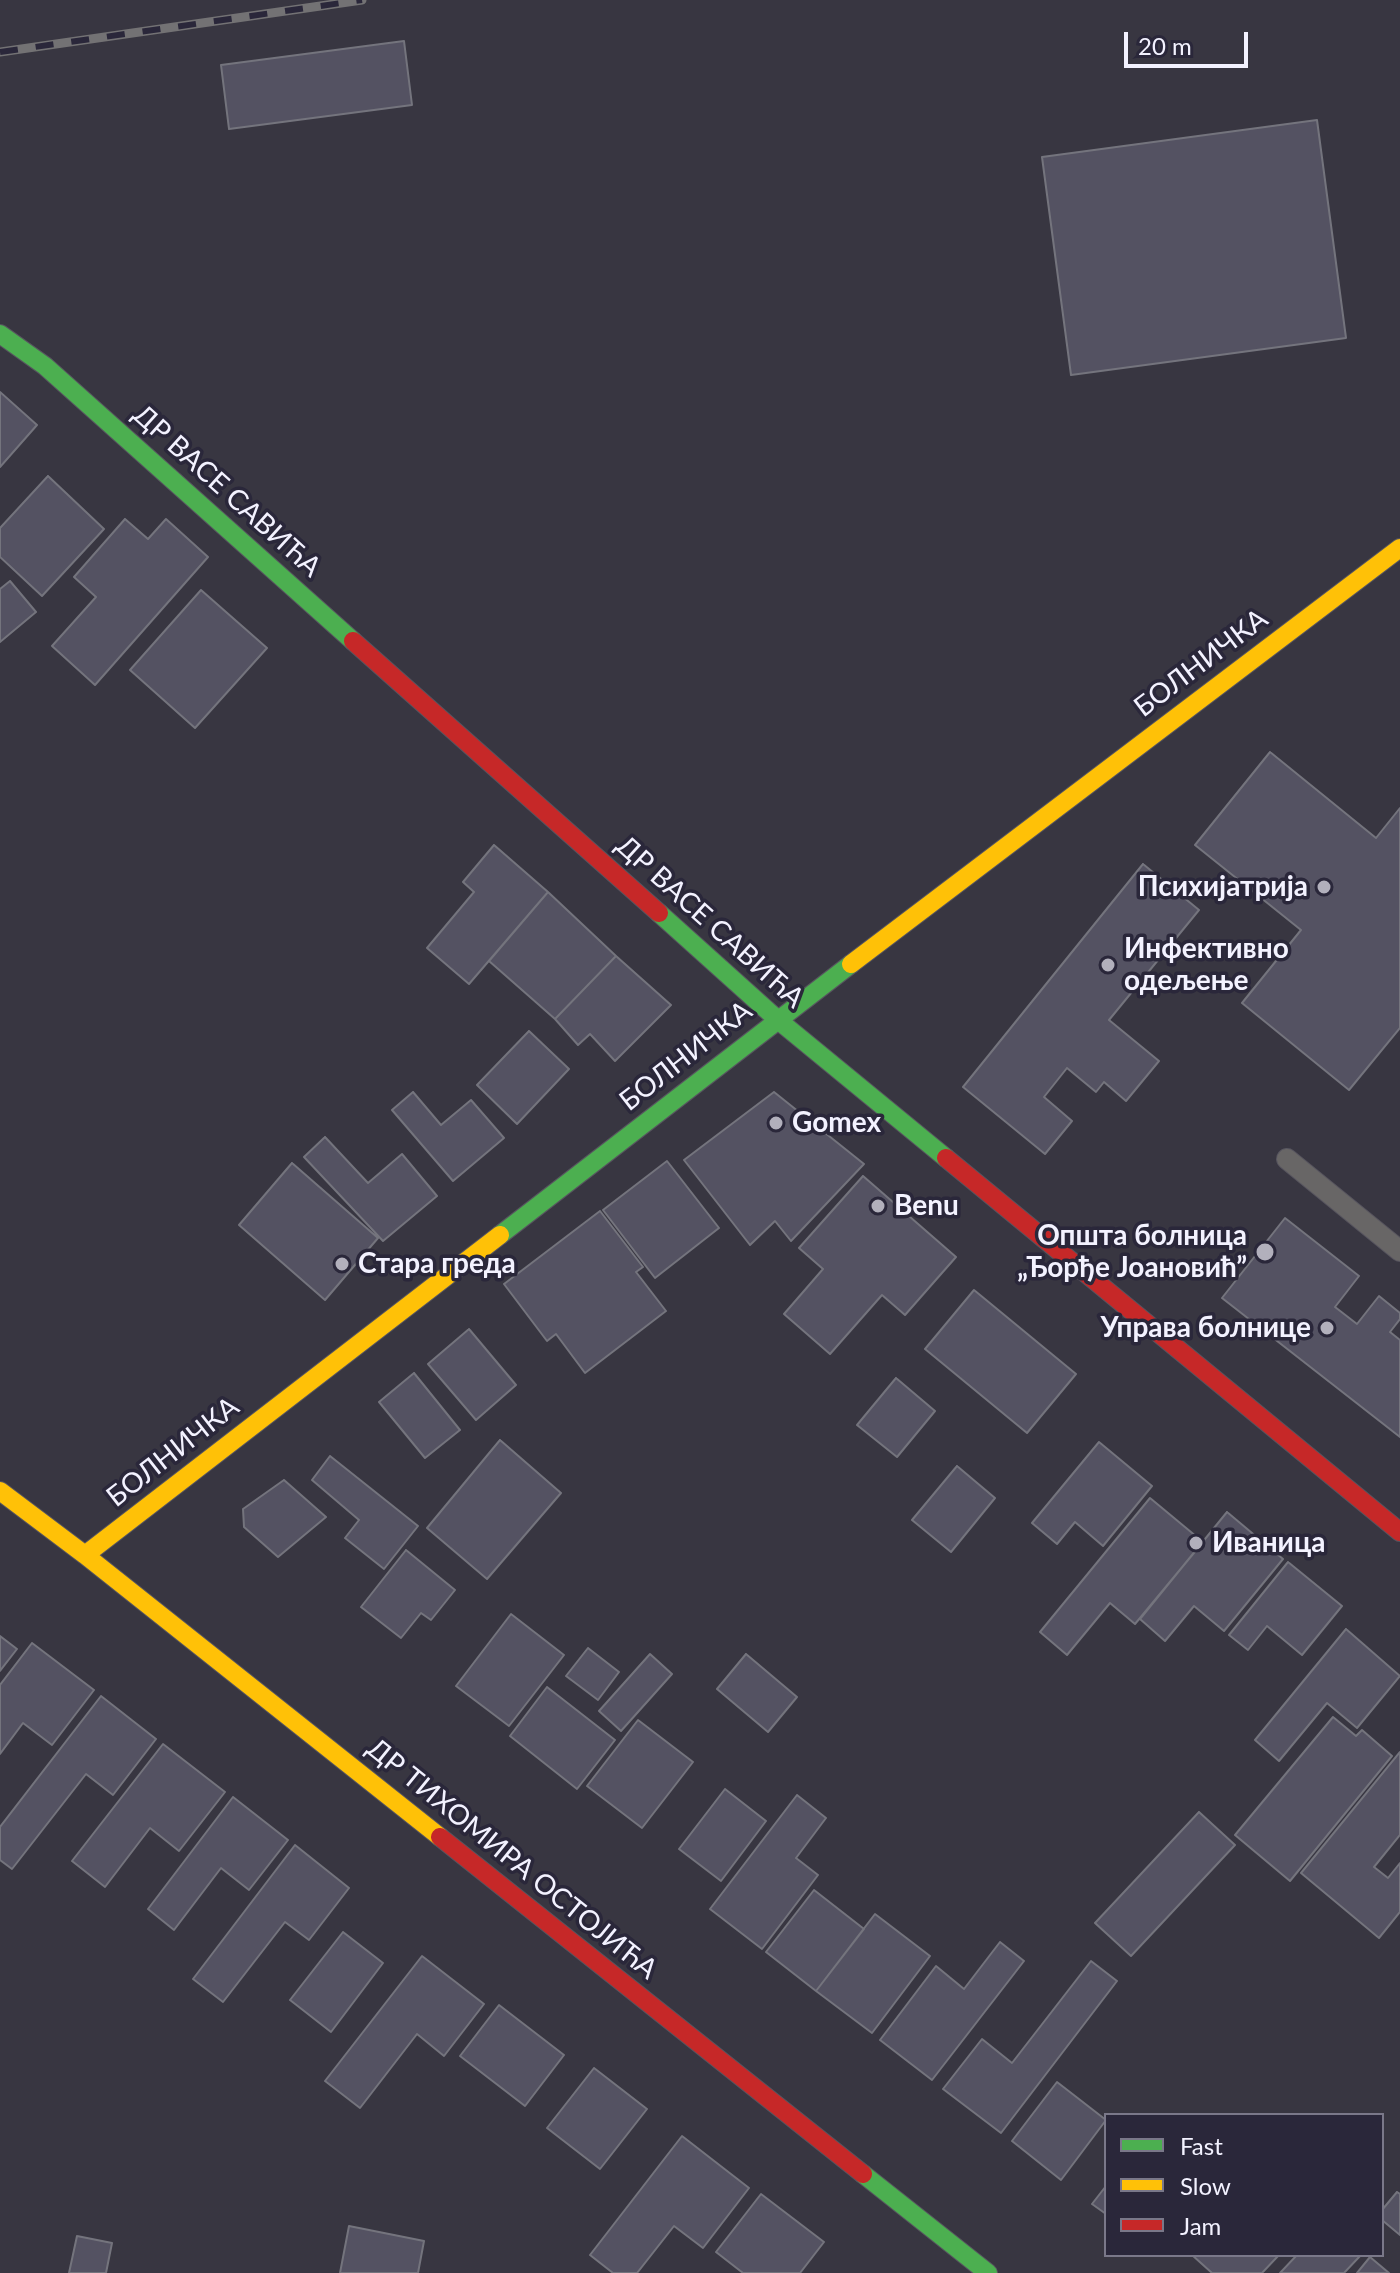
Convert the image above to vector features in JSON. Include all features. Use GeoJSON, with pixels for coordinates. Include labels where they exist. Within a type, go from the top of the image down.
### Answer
{"type":"FeatureCollection","features":[{"type":"Feature","properties":{"kind":"street","name":"ДР ВАСЕ САВИЋА"},"geometry":{"type":"LineString","coordinates":[[0,334],[45,366],[778,1020],[1392,1526]]}},
{"type":"Feature","properties":{"kind":"street","name":"БОЛНИЧКА"},"geometry":{"type":"LineString","coordinates":[[85,1555],[778,1020],[1400,548]]}},
{"type":"Feature","properties":{"kind":"street","name":"ДР ТИХОМИРА ОСТОЈИЋА"},"geometry":{"type":"LineString","coordinates":[[0,1491],[85,1555],[988,2273]]}},
{"type":"Feature","properties":{"kind":"lane"},"geometry":{"type":"LineString","coordinates":[[1287,1159],[1400,1251]]}},
{"type":"Feature","properties":{"kind":"lane"},"geometry":{"type":"LineString","coordinates":[[1392,1526],[1400,1499]]}},
{"type":"Feature","properties":{"kind":"building"},"geometry":{"type":"Polygon","coordinates":[[[404,41],[412,105],[229,129],[221,65],[404,41]]]}},
{"type":"Feature","properties":{"kind":"building"},"geometry":{"type":"Polygon","coordinates":[[[1317,120],[1346,338],[1071,375],[1042,157],[1317,120]]]}},
{"type":"Feature","properties":{"kind":"building"},"geometry":{"type":"Polygon","coordinates":[[[0,392],[37,425],[0,467],[0,392]]]}},
{"type":"Feature","properties":{"kind":"building"},"geometry":{"type":"Polygon","coordinates":[[[48,476],[104,529],[42,596],[0,557],[0,528],[48,476]]]}},
{"type":"Feature","properties":{"kind":"building"},"geometry":{"type":"Polygon","coordinates":[[[125,519],[148,539],[166,519],[208,557],[95,685],[52,646],[96,597],[74,577],[125,519]]]}},
{"type":"Feature","properties":{"kind":"building"},"geometry":{"type":"Polygon","coordinates":[[[10,581],[36,612],[0,642],[0,589],[10,581]]]}},
{"type":"Feature","properties":{"kind":"building"},"geometry":{"type":"Polygon","coordinates":[[[201,590],[267,648],[195,728],[130,670],[201,590]]]}},
{"type":"Feature","properties":{"kind":"building","name":"Психијатрија"},"geometry":{"type":"Polygon","coordinates":[[[1270,752],[1376,838],[1400,808],[1400,1028],[1349,1090],[1242,1003],[1301,930],[1195,845],[1270,752]]]}},
{"type":"Feature","properties":{"kind":"building"},"geometry":{"type":"Polygon","coordinates":[[[494,845],[548,892],[469,984],[427,948],[474,892],[463,882],[494,845]]]}},
{"type":"Feature","properties":{"kind":"building","name":"Инфективно одељење"},"geometry":{"type":"Polygon","coordinates":[[[1143,864],[1199,910],[1109,1020],[1159,1061],[1126,1101],[1104,1082],[1096,1092],[1067,1068],[1044,1097],[1072,1121],[1045,1154],[963,1087],[1143,864]]]}},
{"type":"Feature","properties":{"kind":"building"},"geometry":{"type":"Polygon","coordinates":[[[548,892],[616,956],[555,1019],[489,961],[548,892]]]}},
{"type":"Feature","properties":{"kind":"building"},"geometry":{"type":"Polygon","coordinates":[[[616,956],[671,1005],[615,1061],[590,1034],[578,1045],[555,1019],[616,956]]]}},
{"type":"Feature","properties":{"kind":"building"},"geometry":{"type":"Polygon","coordinates":[[[529,1031],[569,1069],[517,1124],[477,1085],[529,1031]]]}},
{"type":"Feature","properties":{"kind":"building"},"geometry":{"type":"Polygon","coordinates":[[[413,1092],[441,1125],[471,1100],[504,1138],[453,1181],[392,1110],[413,1092]]]}},
{"type":"Feature","properties":{"kind":"building"},"geometry":{"type":"Polygon","coordinates":[[[774,1092],[864,1164],[791,1241],[775,1221],[750,1245],[684,1160],[774,1092]]]}},
{"type":"Feature","properties":{"kind":"building"},"geometry":{"type":"Polygon","coordinates":[[[325,1137],[368,1183],[402,1154],[437,1196],[383,1241],[304,1157],[325,1137]]]}},
{"type":"Feature","properties":{"kind":"building"},"geometry":{"type":"Polygon","coordinates":[[[667,1161],[719,1228],[655,1278],[603,1210],[667,1161]]]}},
{"type":"Feature","properties":{"kind":"building"},"geometry":{"type":"Polygon","coordinates":[[[292,1163],[378,1238],[325,1300],[239,1225],[292,1163]]]}},
{"type":"Feature","properties":{"kind":"building"},"geometry":{"type":"Polygon","coordinates":[[[863,1176],[956,1257],[905,1315],[882,1295],[830,1354],[784,1314],[823,1269],[799,1248],[863,1176]]]}},
{"type":"Feature","properties":{"kind":"building"},"geometry":{"type":"Polygon","coordinates":[[[600,1211],[643,1267],[636,1272],[666,1311],[585,1373],[556,1334],[547,1341],[504,1284],[600,1211]]]}},
{"type":"Feature","properties":{"kind":"building","name":"Управа болнице"},"geometry":{"type":"Polygon","coordinates":[[[1285,1218],[1359,1276],[1335,1307],[1357,1324],[1379,1296],[1400,1313],[1400,1319],[1390,1332],[1400,1340],[1400,1437],[1222,1298],[1285,1218]]]}},
{"type":"Feature","properties":{"kind":"building"},"geometry":{"type":"Polygon","coordinates":[[[974,1290],[1076,1374],[1027,1433],[925,1349],[974,1290]]]}},
{"type":"Feature","properties":{"kind":"building"},"geometry":{"type":"Polygon","coordinates":[[[469,1329],[516,1385],[476,1420],[428,1364],[469,1329]]]}},
{"type":"Feature","properties":{"kind":"building"},"geometry":{"type":"Polygon","coordinates":[[[414,1373],[460,1430],[425,1458],[379,1402],[414,1373]]]}},
{"type":"Feature","properties":{"kind":"building"},"geometry":{"type":"Polygon","coordinates":[[[896,1378],[935,1411],[897,1457],[857,1425],[896,1378]]]}},
{"type":"Feature","properties":{"kind":"building"},"geometry":{"type":"Polygon","coordinates":[[[500,1440],[561,1493],[487,1579],[427,1528],[500,1440]]]}},
{"type":"Feature","properties":{"kind":"building"},"geometry":{"type":"Polygon","coordinates":[[[1099,1442],[1152,1486],[1103,1546],[1075,1522],[1057,1544],[1032,1523],[1099,1442]]]}},
{"type":"Feature","properties":{"kind":"building"},"geometry":{"type":"Polygon","coordinates":[[[330,1456],[418,1526],[384,1569],[345,1538],[359,1520],[312,1480],[330,1456]]]}},
{"type":"Feature","properties":{"kind":"building"},"geometry":{"type":"Polygon","coordinates":[[[957,1466],[995,1498],[951,1552],[912,1520],[957,1466]]]}},
{"type":"Feature","properties":{"kind":"building"},"geometry":{"type":"Polygon","coordinates":[[[284,1480],[326,1517],[278,1557],[244,1527],[243,1509],[284,1480]]]}},
{"type":"Feature","properties":{"kind":"building"},"geometry":{"type":"Polygon","coordinates":[[[1150,1498],[1203,1542],[1135,1624],[1110,1603],[1067,1655],[1040,1632],[1150,1498]]]}},
{"type":"Feature","properties":{"kind":"building"},"geometry":{"type":"Polygon","coordinates":[[[1227,1512],[1283,1559],[1224,1631],[1194,1606],[1165,1641],[1140,1619],[1227,1512]]]}},
{"type":"Feature","properties":{"kind":"building"},"geometry":{"type":"Polygon","coordinates":[[[406,1550],[455,1590],[431,1620],[421,1613],[401,1638],[361,1607],[406,1550]]]}},
{"type":"Feature","properties":{"kind":"building"},"geometry":{"type":"Polygon","coordinates":[[[1288,1562],[1342,1606],[1302,1655],[1267,1626],[1248,1650],[1229,1635],[1288,1562]]]}},
{"type":"Feature","properties":{"kind":"building"},"geometry":{"type":"Polygon","coordinates":[[[511,1614],[564,1655],[509,1726],[456,1686],[511,1614]]]}},
{"type":"Feature","properties":{"kind":"building"},"geometry":{"type":"Polygon","coordinates":[[[1346,1629],[1400,1676],[1357,1728],[1327,1703],[1279,1761],[1255,1740],[1346,1629]]]}},
{"type":"Feature","properties":{"kind":"building"},"geometry":{"type":"Polygon","coordinates":[[[0,1636],[17,1649],[0,1671],[0,1636]]]}},
{"type":"Feature","properties":{"kind":"building"},"geometry":{"type":"Polygon","coordinates":[[[32,1643],[94,1690],[52,1745],[23,1723],[0,1754],[0,1685],[32,1643]]]}},
{"type":"Feature","properties":{"kind":"building"},"geometry":{"type":"Polygon","coordinates":[[[588,1648],[619,1672],[598,1700],[566,1676],[588,1648]]]}},
{"type":"Feature","properties":{"kind":"building"},"geometry":{"type":"Polygon","coordinates":[[[650,1654],[672,1674],[621,1731],[599,1711],[650,1654]]]}},
{"type":"Feature","properties":{"kind":"building"},"geometry":{"type":"Polygon","coordinates":[[[746,1654],[797,1697],[768,1732],[717,1689],[746,1654]]]}},
{"type":"Feature","properties":{"kind":"building"},"geometry":{"type":"Polygon","coordinates":[[[547,1687],[615,1740],[577,1789],[510,1736],[547,1687]]]}},
{"type":"Feature","properties":{"kind":"building"},"geometry":{"type":"Polygon","coordinates":[[[101,1696],[156,1739],[113,1795],[86,1774],[12,1869],[0,1860],[0,1827],[101,1696]]]}},
{"type":"Feature","properties":{"kind":"building"},"geometry":{"type":"Polygon","coordinates":[[[1333,1717],[1356,1736],[1362,1730],[1392,1756],[1290,1881],[1235,1835],[1333,1717]]]}},
{"type":"Feature","properties":{"kind":"building"},"geometry":{"type":"Polygon","coordinates":[[[638,1720],[693,1762],[642,1828],[587,1786],[638,1720]]]}},
{"type":"Feature","properties":{"kind":"building"},"geometry":{"type":"Polygon","coordinates":[[[163,1744],[225,1792],[179,1851],[150,1828],[105,1887],[72,1861],[163,1744]]]}},
{"type":"Feature","properties":{"kind":"building"},"geometry":{"type":"Polygon","coordinates":[[[1400,1752],[1400,1835],[1374,1867],[1388,1878],[1400,1863],[1400,1912],[1379,1938],[1301,1873],[1400,1752]]]}},
{"type":"Feature","properties":{"kind":"building"},"geometry":{"type":"Polygon","coordinates":[[[725,1789],[766,1821],[721,1881],[679,1849],[725,1789]]]}},
{"type":"Feature","properties":{"kind":"building"},"geometry":{"type":"Polygon","coordinates":[[[797,1795],[826,1818],[796,1858],[818,1875],[762,1949],[710,1909],[797,1795]]]}},
{"type":"Feature","properties":{"kind":"building"},"geometry":{"type":"Polygon","coordinates":[[[233,1797],[288,1840],[249,1890],[221,1868],[174,1930],[148,1909],[233,1797]]]}},
{"type":"Feature","properties":{"kind":"building"},"geometry":{"type":"Polygon","coordinates":[[[1199,1812],[1235,1845],[1131,1956],[1095,1923],[1199,1812]]]}},
{"type":"Feature","properties":{"kind":"building"},"geometry":{"type":"Polygon","coordinates":[[[295,1845],[349,1888],[309,1940],[285,1922],[223,2002],[193,1979],[295,1845]]]}},
{"type":"Feature","properties":{"kind":"building"},"geometry":{"type":"Polygon","coordinates":[[[814,1890],[864,1929],[816,1991],[766,1952],[814,1890]]]}},
{"type":"Feature","properties":{"kind":"building"},"geometry":{"type":"Polygon","coordinates":[[[875,1914],[930,1956],[872,2033],[816,1991],[875,1914]]]}},
{"type":"Feature","properties":{"kind":"building"},"geometry":{"type":"Polygon","coordinates":[[[343,1932],[383,1963],[331,2032],[290,2000],[343,1932]]]}},
{"type":"Feature","properties":{"kind":"building"},"geometry":{"type":"Polygon","coordinates":[[[1000,1942],[1024,1961],[932,2080],[880,2040],[936,1966],[964,1989],[1000,1942]]]}},
{"type":"Feature","properties":{"kind":"building"},"geometry":{"type":"Polygon","coordinates":[[[422,1956],[484,2004],[444,2056],[417,2034],[360,2108],[325,2081],[422,1956]]]}},
{"type":"Feature","properties":{"kind":"building"},"geometry":{"type":"Polygon","coordinates":[[[1091,1961],[1117,1981],[1001,2133],[943,2089],[982,2039],[1012,2063],[1091,1961]]]}},
{"type":"Feature","properties":{"kind":"building"},"geometry":{"type":"Polygon","coordinates":[[[499,2005],[564,2055],[525,2106],[460,2056],[499,2005]]]}},
{"type":"Feature","properties":{"kind":"building"},"geometry":{"type":"Polygon","coordinates":[[[594,2068],[647,2109],[600,2169],[547,2128],[594,2068]]]}},
{"type":"Feature","properties":{"kind":"building"},"geometry":{"type":"Polygon","coordinates":[[[1057,2082],[1104,2118],[1104,2123],[1061,2180],[1012,2141],[1057,2082]]]}},
{"type":"Feature","properties":{"kind":"building"},"geometry":{"type":"Polygon","coordinates":[[[682,2136],[749,2188],[703,2248],[674,2226],[637,2273],[613,2273],[590,2255],[682,2136]]]}},
{"type":"Feature","properties":{"kind":"building"},"geometry":{"type":"Polygon","coordinates":[[[1104,2189],[1104,2213],[1092,2204],[1104,2189]]]}},
{"type":"Feature","properties":{"kind":"building"},"geometry":{"type":"Polygon","coordinates":[[[1397,2192],[1400,2194],[1400,2235],[1384,2222],[1384,2208],[1397,2192]]]}},
{"type":"Feature","properties":{"kind":"building"},"geometry":{"type":"Polygon","coordinates":[[[761,2194],[824,2242],[800,2273],[743,2273],[716,2252],[761,2194]]]}},
{"type":"Feature","properties":{"kind":"building"},"geometry":{"type":"Polygon","coordinates":[[[349,2226],[424,2241],[418,2273],[340,2273],[349,2226]]]}},
{"type":"Feature","properties":{"kind":"building"},"geometry":{"type":"Polygon","coordinates":[[[77,2236],[112,2243],[106,2273],[69,2273],[77,2236]]]}},
{"type":"Feature","properties":{"kind":"building"},"geometry":{"type":"Polygon","coordinates":[[[1194,2257],[1277,2257],[1262,2273],[1212,2273],[1194,2257]]]}},
{"type":"Feature","properties":{"kind":"building"},"geometry":{"type":"Polygon","coordinates":[[[1295,2257],[1359,2257],[1344,2273],[1280,2273],[1295,2257]]]}},
{"type":"Feature","properties":{"kind":"building"},"geometry":{"type":"Polygon","coordinates":[[[1370,2257],[1389,2273],[1357,2273],[1370,2257]]]}},
{"type":"Feature","properties":{"kind":"railway"},"geometry":{"type":"LineString","coordinates":[[0,52],[362,0]]}},
{"type":"Feature","properties":{"kind":"traffic: fast"},"geometry":{"type":"LineString","coordinates":[[0,334],[45,366],[353,641]]}},
{"type":"Feature","properties":{"kind":"traffic: fast"},"geometry":{"type":"LineString","coordinates":[[659,913],[778,1020],[946,1158]]}},
{"type":"Feature","properties":{"kind":"traffic: fast"},"geometry":{"type":"LineString","coordinates":[[500,1235],[851,964]]}},
{"type":"Feature","properties":{"kind":"traffic: fast"},"geometry":{"type":"LineString","coordinates":[[863,2174],[988,2273]]}},
{"type":"Feature","properties":{"kind":"traffic: slow"},"geometry":{"type":"LineString","coordinates":[[851,964],[1400,548]]}},
{"type":"Feature","properties":{"kind":"traffic: slow"},"geometry":{"type":"LineString","coordinates":[[85,1555],[500,1235]]}},
{"type":"Feature","properties":{"kind":"traffic: slow"},"geometry":{"type":"LineString","coordinates":[[0,1491],[440,1837]]}},
{"type":"Feature","properties":{"kind":"traffic: jam"},"geometry":{"type":"LineString","coordinates":[[353,641],[659,913]]}},
{"type":"Feature","properties":{"kind":"traffic: jam"},"geometry":{"type":"LineString","coordinates":[[946,1158],[1400,1532]]}},
{"type":"Feature","properties":{"kind":"traffic: jam"},"geometry":{"type":"LineString","coordinates":[[440,1837],[863,2174]]}},
{"type":"Feature","properties":{"kind":"place","name":"Психијатрија"},"geometry":{"type":"Point","coordinates":[1324,887]}},
{"type":"Feature","properties":{"kind":"place","name":"Инфективно одељење"},"geometry":{"type":"Point","coordinates":[1108,965]}},
{"type":"Feature","properties":{"kind":"place","name":"Gomex"},"geometry":{"type":"Point","coordinates":[776,1123]}},
{"type":"Feature","properties":{"kind":"place","name":"Benu"},"geometry":{"type":"Point","coordinates":[878,1206]}},
{"type":"Feature","properties":{"kind":"place","name":"Општа болница „Ђорђе Јоановић”"},"geometry":{"type":"Point","coordinates":[1265,1252]}},
{"type":"Feature","properties":{"kind":"place","name":"Стара греда"},"geometry":{"type":"Point","coordinates":[342,1264]}},
{"type":"Feature","properties":{"kind":"place","name":"Управа болнице"},"geometry":{"type":"Point","coordinates":[1327,1328]}},
{"type":"Feature","properties":{"kind":"place","name":"Иваница"},"geometry":{"type":"Point","coordinates":[1196,1543]}}]}
